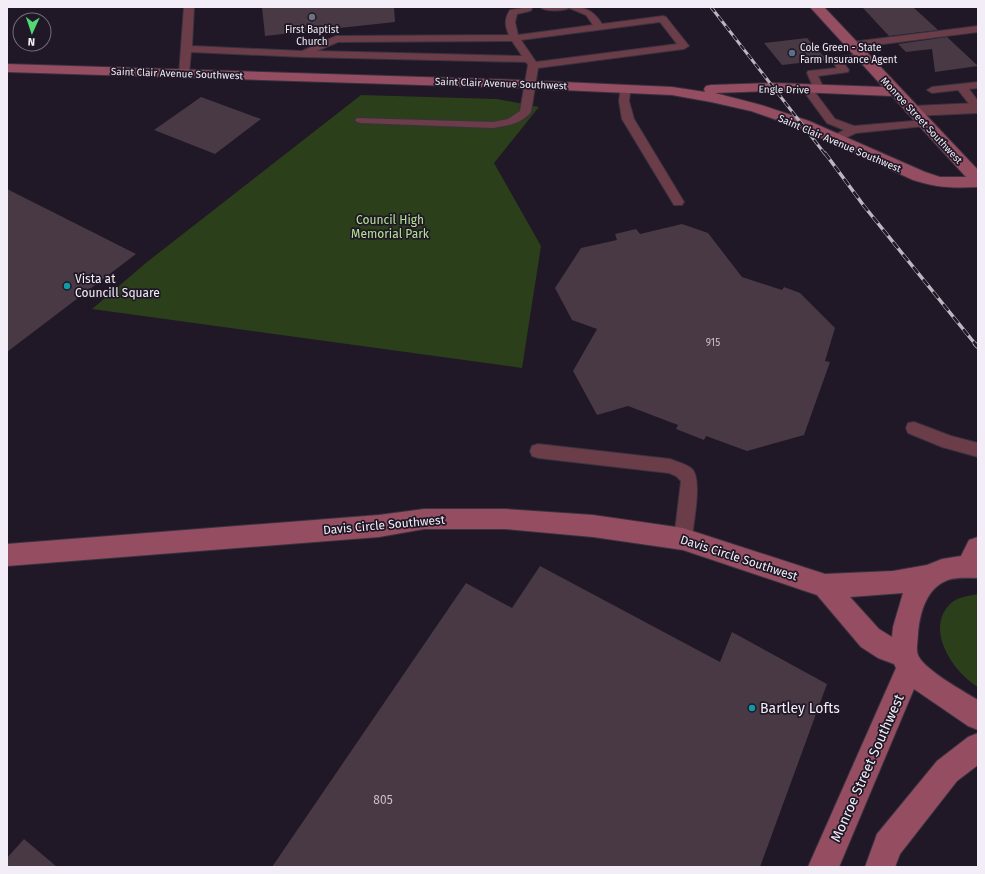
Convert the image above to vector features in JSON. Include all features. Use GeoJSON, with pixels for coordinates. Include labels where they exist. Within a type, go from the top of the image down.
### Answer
{"type":"FeatureCollection","features":[{"type":"Feature","properties":{"kind":"street","name":"Monroe Street Southwest"},"geometry":{"type":"LineString","coordinates":[[816,7],[914,110],[978,181]]}},
{"type":"Feature","properties":{"kind":"street","name":"Saint Clair Avenue Southwest"},"geometry":{"type":"LineString","coordinates":[[7,68],[531,84],[672,91],[711,97],[756,108],[803,124],[918,176],[946,183],[978,181]]}},
{"type":"Feature","properties":{"kind":"street","name":"Engle Drive"},"geometry":{"type":"LineString","coordinates":[[672,91],[774,88],[896,92]]}},
{"type":"Feature","properties":{"kind":"street"},"geometry":{"type":"LineString","coordinates":[[914,110],[978,108]]}},
{"type":"Feature","properties":{"kind":"street","name":"Davis Circle Southwest"},"geometry":{"type":"LineString","coordinates":[[7,555],[379,526],[424,519],[505,520],[586,525],[683,539],[825,586]]}},
{"type":"Feature","properties":{"kind":"street","name":"Monroe Street Southwest"},"geometry":{"type":"LineString","coordinates":[[823,867],[898,700],[907,661],[906,628],[913,599],[920,586],[931,576],[942,570],[975,560]]}},
{"type":"Feature","properties":{"kind":"street"},"geometry":{"type":"LineString","coordinates":[[825,586],[893,583],[931,576]]}},
{"type":"Feature","properties":{"kind":"street"},"geometry":{"type":"LineString","coordinates":[[825,586],[870,638],[907,661],[930,684],[978,716]]}},
{"type":"Feature","properties":{"kind":"street"},"geometry":{"type":"LineString","coordinates":[[880,867],[888,845],[947,771],[978,747]]}},
{"type":"Feature","properties":{"kind":"lane"},"geometry":{"type":"LineString","coordinates":[[184,74],[189,7]]}},
{"type":"Feature","properties":{"kind":"lane"},"geometry":{"type":"LineString","coordinates":[[545,8],[565,7]]}},
{"type":"Feature","properties":{"kind":"lane"},"geometry":{"type":"LineString","coordinates":[[573,7],[584,10],[594,16],[599,28]]}},
{"type":"Feature","properties":{"kind":"lane"},"geometry":{"type":"LineString","coordinates":[[361,120],[493,125],[511,122],[525,112],[531,84],[531,62],[515,38],[510,26],[510,18],[513,12],[527,9]]}},
{"type":"Feature","properties":{"kind":"lane"},"geometry":{"type":"LineString","coordinates":[[186,49],[303,54],[531,62],[684,46],[664,19],[515,38],[336,39],[303,54]]}},
{"type":"Feature","properties":{"kind":"lane"},"geometry":{"type":"LineString","coordinates":[[852,45],[978,29]]}},
{"type":"Feature","properties":{"kind":"lane"},"geometry":{"type":"LineString","coordinates":[[853,130],[831,121],[813,89],[812,73],[844,70],[836,60],[863,57]]}},
{"type":"Feature","properties":{"kind":"lane"},"geometry":{"type":"LineString","coordinates":[[932,90],[962,88],[978,85]]}},
{"type":"Feature","properties":{"kind":"lane"},"geometry":{"type":"LineString","coordinates":[[962,88],[978,108]]}},
{"type":"Feature","properties":{"kind":"lane"},"geometry":{"type":"LineString","coordinates":[[628,89],[625,93],[624,101],[628,119],[678,202]]}},
{"type":"Feature","properties":{"kind":"lane"},"geometry":{"type":"LineString","coordinates":[[835,139],[853,130],[925,123]]}},
{"type":"Feature","properties":{"kind":"lane"},"geometry":{"type":"LineString","coordinates":[[914,428],[948,442],[978,450]]}},
{"type":"Feature","properties":{"kind":"lane"},"geometry":{"type":"LineString","coordinates":[[538,451],[670,466],[681,471],[688,477],[689,481],[683,539]]}},
{"type":"Feature","properties":{"kind":"green space","name":"Council High Memorial Park"},"geometry":{"type":"Polygon","coordinates":[[[361,95],[497,99],[539,107],[494,163],[541,246],[522,368],[92,309],[147,262],[361,95]]]}},
{"type":"Feature","properties":{"kind":"green space"},"geometry":{"type":"Polygon","coordinates":[[[978,594],[978,687],[960,672],[945,650],[941,638],[940,626],[943,614],[950,604],[959,598],[978,594]]]}},
{"type":"Feature","properties":{"kind":"building","name":"First Baptist Church"},"geometry":{"type":"Polygon","coordinates":[[[262,7],[394,7],[395,22],[265,36],[262,7]]]}},
{"type":"Feature","properties":{"kind":"building"},"geometry":{"type":"Polygon","coordinates":[[[862,7],[913,7],[938,30],[889,36],[862,7]]]}},
{"type":"Feature","properties":{"kind":"building"},"geometry":{"type":"Polygon","coordinates":[[[947,37],[978,66],[935,72],[932,49],[906,52],[898,44],[947,37]]]}},
{"type":"Feature","properties":{"kind":"building"},"geometry":{"type":"Polygon","coordinates":[[[807,38],[827,60],[782,65],[764,43],[807,38]]]}},
{"type":"Feature","properties":{"kind":"building"},"geometry":{"type":"Polygon","coordinates":[[[201,97],[261,119],[215,154],[154,130],[201,97]]]}},
{"type":"Feature","properties":{"kind":"building","name":"Vista at Councill Square"},"geometry":{"type":"Polygon","coordinates":[[[7,189],[136,254],[7,352],[7,189]]]}},
{"type":"Feature","properties":{"kind":"building"},"geometry":{"type":"Polygon","coordinates":[[[682,224],[708,233],[742,277],[782,290],[784,287],[800,293],[835,328],[825,361],[830,362],[804,435],[747,451],[706,436],[704,440],[676,429],[678,425],[628,406],[597,415],[573,371],[597,329],[572,320],[555,288],[581,248],[617,240],[615,234],[636,229],[640,234],[682,224]]]}},
{"type":"Feature","properties":{"kind":"building"},"geometry":{"type":"Polygon","coordinates":[[[540,566],[720,662],[732,632],[827,684],[760,867],[272,867],[466,583],[512,608],[540,566]]]}},
{"type":"Feature","properties":{"kind":"building"},"geometry":{"type":"Polygon","coordinates":[[[24,839],[57,867],[7,867],[7,858],[24,839]]]}},
{"type":"Feature","properties":{"kind":"railway"},"geometry":{"type":"LineString","coordinates":[[711,7],[825,154]]}},
{"type":"Feature","properties":{"kind":"railway"},"geometry":{"type":"LineString","coordinates":[[825,153],[864,206],[976,345]]}},
{"type":"Feature","properties":{"kind":"place","name":"First Baptist Church"},"geometry":{"type":"Point","coordinates":[312,17]}},
{"type":"Feature","properties":{"kind":"place","name":"Cole Green - State Farm Insurance Agent"},"geometry":{"type":"Point","coordinates":[792,53]}},
{"type":"Feature","properties":{"kind":"place","name":"Vista at Councill Square"},"geometry":{"type":"Point","coordinates":[67,286]}},
{"type":"Feature","properties":{"kind":"place","name":"Bartley Lofts"},"geometry":{"type":"Point","coordinates":[752,708]}}]}
